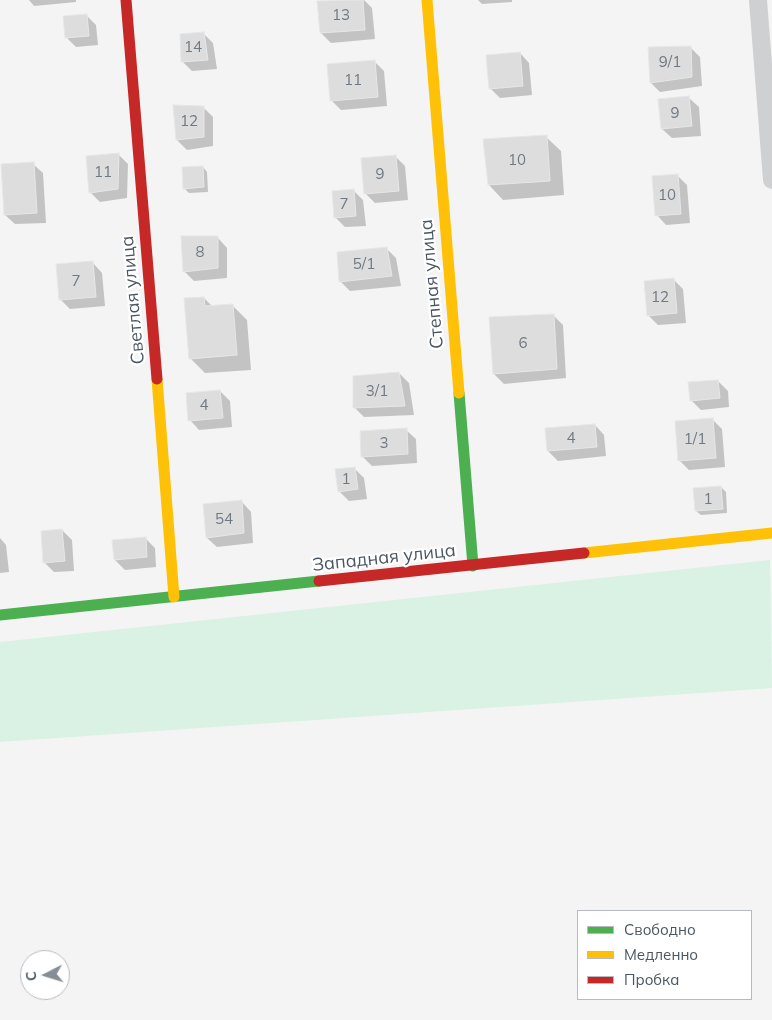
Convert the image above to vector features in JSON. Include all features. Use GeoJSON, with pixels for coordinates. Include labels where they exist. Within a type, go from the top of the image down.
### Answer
{"type":"FeatureCollection","features":[{"type":"Feature","properties":{"kind":"street","name":"Светлая улица"},"geometry":{"type":"LineString","coordinates":[[126,0],[174,597]]}},
{"type":"Feature","properties":{"kind":"street","name":"Степная улица"},"geometry":{"type":"LineString","coordinates":[[427,0],[473,566]]}},
{"type":"Feature","properties":{"kind":"street"},"geometry":{"type":"LineString","coordinates":[[758,0],[772,180]]}},
{"type":"Feature","properties":{"kind":"street","name":"Западная улица"},"geometry":{"type":"LineString","coordinates":[[0,615],[772,533]]}},
{"type":"Feature","properties":{"kind":"green space"},"geometry":{"type":"Polygon","coordinates":[[[770,560],[772,688],[0,742],[0,642],[770,560]]]}},
{"type":"Feature","properties":{"kind":"building"},"geometry":{"type":"Polygon","coordinates":[[[363,0],[365,30],[320,33],[317,1],[363,0]]]}},
{"type":"Feature","properties":{"kind":"building"},"geometry":{"type":"Polygon","coordinates":[[[87,14],[89,36],[65,38],[63,16],[87,14]]]}},
{"type":"Feature","properties":{"kind":"building"},"geometry":{"type":"Polygon","coordinates":[[[204,32],[208,60],[181,62],[180,34],[204,32]]]}},
{"type":"Feature","properties":{"kind":"building"},"geometry":{"type":"Polygon","coordinates":[[[691,46],[692,77],[650,83],[648,47],[691,46]]]}},
{"type":"Feature","properties":{"kind":"building"},"geometry":{"type":"Polygon","coordinates":[[[520,52],[523,86],[489,89],[486,55],[520,52]]]}},
{"type":"Feature","properties":{"kind":"building"},"geometry":{"type":"Polygon","coordinates":[[[375,60],[378,97],[330,101],[327,64],[375,60]]]}},
{"type":"Feature","properties":{"kind":"building"},"geometry":{"type":"Polygon","coordinates":[[[689,96],[692,126],[661,129],[658,99],[689,96]]]}},
{"type":"Feature","properties":{"kind":"building"},"geometry":{"type":"Polygon","coordinates":[[[173,105],[204,106],[204,137],[176,140],[173,105]]]}},
{"type":"Feature","properties":{"kind":"building"},"geometry":{"type":"Polygon","coordinates":[[[547,135],[550,181],[488,185],[483,139],[547,135]]]}},
{"type":"Feature","properties":{"kind":"building"},"geometry":{"type":"Polygon","coordinates":[[[119,153],[118,189],[89,193],[86,156],[119,153]]]}},
{"type":"Feature","properties":{"kind":"building"},"geometry":{"type":"Polygon","coordinates":[[[396,155],[399,191],[364,194],[361,158],[396,155]]]}},
{"type":"Feature","properties":{"kind":"building"},"geometry":{"type":"Polygon","coordinates":[[[34,162],[37,213],[4,215],[1,164],[34,162]]]}},
{"type":"Feature","properties":{"kind":"building"},"geometry":{"type":"Polygon","coordinates":[[[203,166],[204,187],[183,189],[182,167],[203,166]]]}},
{"type":"Feature","properties":{"kind":"building"},"geometry":{"type":"Polygon","coordinates":[[[678,174],[681,214],[655,216],[652,176],[678,174]]]}},
{"type":"Feature","properties":{"kind":"building"},"geometry":{"type":"Polygon","coordinates":[[[354,189],[356,216],[334,218],[332,191],[354,189]]]}},
{"type":"Feature","properties":{"kind":"building"},"geometry":{"type":"Polygon","coordinates":[[[181,236],[218,236],[218,268],[183,272],[181,236]]]}},
{"type":"Feature","properties":{"kind":"building"},"geometry":{"type":"Polygon","coordinates":[[[387,247],[392,276],[339,282],[337,252],[387,247]]]}},
{"type":"Feature","properties":{"kind":"building"},"geometry":{"type":"Polygon","coordinates":[[[93,261],[96,297],[59,300],[56,264],[93,261]]]}},
{"type":"Feature","properties":{"kind":"building"},"geometry":{"type":"Polygon","coordinates":[[[674,278],[677,313],[647,316],[644,281],[674,278]]]}},
{"type":"Feature","properties":{"kind":"building"},"geometry":{"type":"Polygon","coordinates":[[[204,297],[205,306],[233,304],[237,355],[189,359],[184,298],[204,297]]]}},
{"type":"Feature","properties":{"kind":"building"},"geometry":{"type":"Polygon","coordinates":[[[554,314],[557,369],[493,374],[489,317],[554,314]]]}},
{"type":"Feature","properties":{"kind":"building"},"geometry":{"type":"Polygon","coordinates":[[[399,372],[405,406],[353,408],[353,376],[399,372]]]}},
{"type":"Feature","properties":{"kind":"building"},"geometry":{"type":"Polygon","coordinates":[[[718,380],[720,398],[690,401],[688,382],[718,380]]]}},
{"type":"Feature","properties":{"kind":"building"},"geometry":{"type":"Polygon","coordinates":[[[220,390],[223,418],[188,421],[186,393],[220,390]]]}},
{"type":"Feature","properties":{"kind":"building"},"geometry":{"type":"Polygon","coordinates":[[[713,418],[716,458],[678,461],[675,421],[713,418]]]}},
{"type":"Feature","properties":{"kind":"building"},"geometry":{"type":"Polygon","coordinates":[[[595,424],[597,447],[547,451],[545,428],[595,424]]]}},
{"type":"Feature","properties":{"kind":"building"},"geometry":{"type":"Polygon","coordinates":[[[407,428],[408,454],[361,457],[360,431],[407,428]]]}},
{"type":"Feature","properties":{"kind":"building"},"geometry":{"type":"Polygon","coordinates":[[[355,467],[358,489],[338,492],[335,469],[355,467]]]}},
{"type":"Feature","properties":{"kind":"building"},"geometry":{"type":"Polygon","coordinates":[[[721,486],[723,509],[695,511],[693,488],[721,486]]]}},
{"type":"Feature","properties":{"kind":"building"},"geometry":{"type":"Polygon","coordinates":[[[242,500],[244,533],[206,538],[203,504],[242,500]]]}},
{"type":"Feature","properties":{"kind":"building"},"geometry":{"type":"Polygon","coordinates":[[[62,529],[65,561],[43,563],[41,531],[62,529]]]}},
{"type":"Feature","properties":{"kind":"building"},"geometry":{"type":"Polygon","coordinates":[[[146,537],[147,557],[114,560],[112,540],[146,537]]]}},
{"type":"Feature","properties":{"kind":"traffic: fast"},"geometry":{"type":"LineString","coordinates":[[459,393],[473,566]]}},
{"type":"Feature","properties":{"kind":"traffic: fast"},"geometry":{"type":"LineString","coordinates":[[0,615],[319,581]]}},
{"type":"Feature","properties":{"kind":"traffic: slow"},"geometry":{"type":"LineString","coordinates":[[427,0],[459,393]]}},
{"type":"Feature","properties":{"kind":"traffic: slow"},"geometry":{"type":"LineString","coordinates":[[157,379],[174,597]]}},
{"type":"Feature","properties":{"kind":"traffic: slow"},"geometry":{"type":"LineString","coordinates":[[584,553],[772,533]]}},
{"type":"Feature","properties":{"kind":"traffic: jam"},"geometry":{"type":"LineString","coordinates":[[126,0],[157,379]]}},
{"type":"Feature","properties":{"kind":"traffic: jam"},"geometry":{"type":"LineString","coordinates":[[319,581],[584,553]]}}]}
